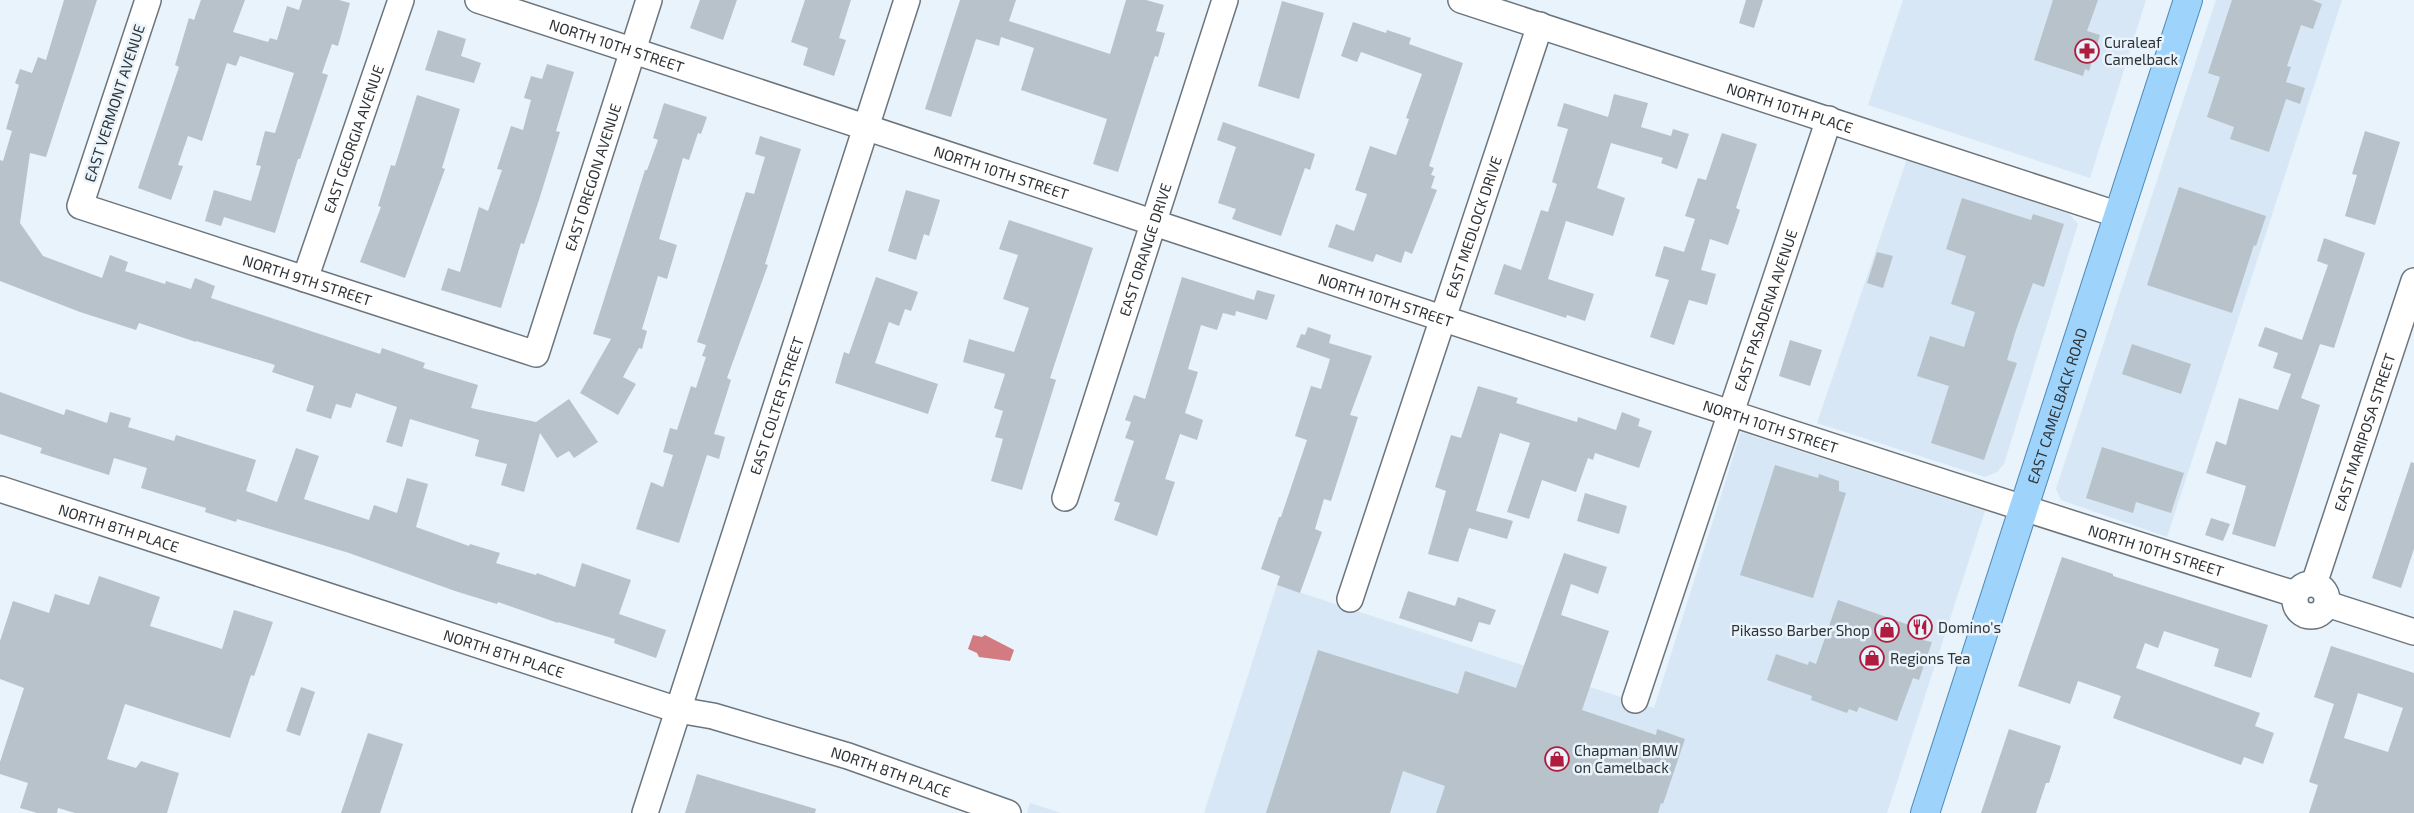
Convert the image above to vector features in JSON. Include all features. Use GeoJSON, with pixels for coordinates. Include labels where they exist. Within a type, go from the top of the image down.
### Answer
{"type":"FeatureCollection","features":[{"type":"Feature","properties":{"kind":"main road","name":"EAST CAMELBACK ROAD"},"geometry":{"type":"LineString","coordinates":[[1925,813],[2188,0]]}},
{"type":"Feature","properties":{"kind":"street","name":"EAST VERMONT AVENUE"},"geometry":{"type":"LineString","coordinates":[[80,206],[148,0]]}},
{"type":"Feature","properties":{"kind":"street","name":"EAST GEORGIA AVENUE"},"geometry":{"type":"LineString","coordinates":[[305,279],[401,0]]}},
{"type":"Feature","properties":{"kind":"street","name":"NORTH 10TH STREET"},"geometry":{"type":"LineString","coordinates":[[478,0],[866,126],[1730,413],[2025,507],[2312,594],[2414,632]]}},
{"type":"Feature","properties":{"kind":"street","name":"EAST OREGON AVENUE"},"geometry":{"type":"LineString","coordinates":[[536,354],[649,0]]}},
{"type":"Feature","properties":{"kind":"street","name":"EAST COLTER STREET"},"geometry":{"type":"LineString","coordinates":[[645,813],[907,0]]}},
{"type":"Feature","properties":{"kind":"street","name":"EAST ORANGE DRIVE"},"geometry":{"type":"LineString","coordinates":[[1065,498],[1225,0]]}},
{"type":"Feature","properties":{"kind":"street","name":"NORTH 10TH PLACE"},"geometry":{"type":"LineString","coordinates":[[1461,0],[2119,214]]}},
{"type":"Feature","properties":{"kind":"street","name":"EAST MEDLOCK DRIVE"},"geometry":{"type":"LineString","coordinates":[[1350,599],[1540,25]]}},
{"type":"Feature","properties":{"kind":"street","name":"EAST PASADENA AVENUE"},"geometry":{"type":"LineString","coordinates":[[1635,700],[1829,119]]}},
{"type":"Feature","properties":{"kind":"street","name":"NORTH 9TH STREET"},"geometry":{"type":"LineString","coordinates":[[80,206],[536,354]]}},
{"type":"Feature","properties":{"kind":"street","name":"EAST MARIPOSA STREET"},"geometry":{"type":"LineString","coordinates":[[2312,594],[2414,281]]}},
{"type":"Feature","properties":{"kind":"street","name":"NORTH 8TH PLACE"},"geometry":{"type":"LineString","coordinates":[[0,489],[678,710],[713,716],[848,756],[1008,813]]}},
{"type":"Feature","properties":{"kind":"shaded area"},"geometry":{"type":"Polygon","coordinates":[[[1903,0],[2146,0],[2090,178],[1868,105],[1903,0]]]}},
{"type":"Feature","properties":{"kind":"shaded area"},"geometry":{"type":"Polygon","coordinates":[[[2216,0],[2342,0],[2167,537],[2061,500],[2056,489],[2216,0]]]}},
{"type":"Feature","properties":{"kind":"shaded area"},"geometry":{"type":"Polygon","coordinates":[[[1908,156],[2069,214],[2078,224],[2004,464],[1997,472],[1985,477],[1817,423],[1908,156]]]}},
{"type":"Feature","properties":{"kind":"shaded area"},"geometry":{"type":"Polygon","coordinates":[[[1741,432],[1985,511],[1887,813],[1204,813],[1277,585],[1654,708],[1741,432]]]}},
{"type":"Feature","properties":{"kind":"shaded area"},"geometry":{"type":"Polygon","coordinates":[[[973,635],[982,637],[985,635],[1014,650],[1010,661],[979,657],[977,653],[968,649],[973,635]]]}},
{"type":"Feature","properties":{"kind":"shaded area"},"geometry":{"type":"Polygon","coordinates":[[[1030,803],[1061,813],[1027,813],[1030,803]]]}},
{"type":"Feature","properties":{"kind":"building"},"geometry":{"type":"Polygon","coordinates":[[[64,0],[97,0],[46,157],[30,153],[20,223],[43,256],[102,278],[110,255],[128,262],[125,271],[165,284],[166,281],[191,289],[195,278],[215,286],[211,298],[380,354],[382,348],[425,363],[423,368],[478,385],[471,408],[536,422],[569,399],[598,442],[574,458],[569,451],[557,458],[540,433],[524,492],[501,485],[507,464],[475,456],[479,440],[410,419],[402,447],[386,442],[397,407],[356,393],[351,408],[336,404],[331,419],[306,411],[314,386],[272,372],[275,365],[139,323],[136,330],[80,312],[0,281],[0,160],[3,161],[12,131],[6,129],[19,85],[15,83],[20,69],[32,73],[38,57],[46,60],[64,0]]]}},
{"type":"Feature","properties":{"kind":"building"},"geometry":{"type":"Polygon","coordinates":[[[201,0],[245,0],[233,32],[268,42],[270,38],[277,40],[287,6],[299,10],[302,0],[339,0],[350,3],[338,46],[332,44],[322,73],[328,75],[300,159],[298,159],[275,233],[224,217],[221,226],[205,221],[214,190],[251,201],[261,166],[256,165],[265,131],[275,133],[294,73],[240,56],[236,66],[227,63],[202,141],[188,136],[178,165],[183,166],[171,200],[138,188],[179,67],[175,65],[189,18],[194,20],[201,0]]]}},
{"type":"Feature","properties":{"kind":"building"},"geometry":{"type":"Polygon","coordinates":[[[700,0],[737,0],[723,40],[690,28],[700,0]]]}},
{"type":"Feature","properties":{"kind":"building"},"geometry":{"type":"Polygon","coordinates":[[[805,0],[851,0],[839,38],[846,40],[834,76],[803,65],[808,48],[791,42],[805,0]]]}},
{"type":"Feature","properties":{"kind":"building"},"geometry":{"type":"Polygon","coordinates":[[[960,0],[1016,0],[1009,21],[1110,54],[1126,0],[1146,0],[1164,5],[1156,31],[1165,33],[1158,57],[1155,56],[1118,172],[1093,164],[1107,119],[1021,90],[1034,48],[1001,37],[999,46],[976,39],[951,117],[925,109],[960,0]]]}},
{"type":"Feature","properties":{"kind":"building"},"geometry":{"type":"Polygon","coordinates":[[[1746,0],[1763,0],[1754,28],[1739,23],[1746,0]]]}},
{"type":"Feature","properties":{"kind":"building"},"geometry":{"type":"Polygon","coordinates":[[[2053,0],[2098,0],[2087,31],[2100,35],[2089,71],[2085,69],[2083,76],[2034,60],[2053,0]]]}},
{"type":"Feature","properties":{"kind":"building"},"geometry":{"type":"Polygon","coordinates":[[[2232,0],[2312,0],[2322,4],[2313,29],[2301,25],[2287,66],[2291,67],[2286,82],[2305,88],[2300,104],[2286,99],[2269,152],[2230,139],[2234,127],[2207,117],[2220,77],[2208,73],[2232,0]]]}},
{"type":"Feature","properties":{"kind":"building"},"geometry":{"type":"Polygon","coordinates":[[[1282,1],[1324,13],[1299,99],[1258,86],[1282,1]]]}},
{"type":"Feature","properties":{"kind":"building"},"geometry":{"type":"Polygon","coordinates":[[[1353,22],[1386,33],[1387,30],[1411,38],[1409,44],[1463,63],[1429,166],[1434,168],[1431,175],[1435,176],[1431,188],[1437,190],[1412,254],[1405,251],[1401,263],[1376,254],[1373,262],[1328,247],[1336,224],[1354,231],[1367,194],[1355,190],[1370,146],[1396,155],[1409,119],[1406,118],[1422,74],[1361,52],[1357,62],[1341,56],[1353,22]]]}},
{"type":"Feature","properties":{"kind":"building"},"geometry":{"type":"Polygon","coordinates":[[[438,30],[466,39],[461,56],[481,63],[474,83],[425,70],[438,30]]]}},
{"type":"Feature","properties":{"kind":"building"},"geometry":{"type":"Polygon","coordinates":[[[547,64],[574,72],[556,131],[560,132],[539,200],[524,244],[521,243],[501,308],[441,290],[448,268],[460,272],[479,207],[488,211],[502,170],[497,169],[511,126],[523,130],[531,100],[524,98],[531,76],[542,79],[547,64]]]}},
{"type":"Feature","properties":{"kind":"building"},"geometry":{"type":"Polygon","coordinates":[[[1614,94],[1648,103],[1641,127],[1671,136],[1673,129],[1689,134],[1677,169],[1661,163],[1663,158],[1611,143],[1597,188],[1625,198],[1613,236],[1566,221],[1548,279],[1594,294],[1585,321],[1567,315],[1566,318],[1494,294],[1504,264],[1521,270],[1541,210],[1548,212],[1557,184],[1552,182],[1568,129],[1557,126],[1564,103],[1608,117],[1614,94]]]}},
{"type":"Feature","properties":{"kind":"building"},"geometry":{"type":"Polygon","coordinates":[[[417,95],[460,109],[442,168],[445,169],[405,278],[360,262],[381,207],[378,206],[391,165],[395,166],[417,95]]]}},
{"type":"Feature","properties":{"kind":"building"},"geometry":{"type":"Polygon","coordinates":[[[664,103],[707,117],[701,134],[698,133],[689,160],[683,158],[659,239],[677,245],[667,279],[658,276],[642,329],[647,331],[642,349],[639,348],[623,377],[636,384],[618,415],[580,393],[611,339],[593,334],[645,170],[647,170],[658,140],[653,138],[664,103]]]}},
{"type":"Feature","properties":{"kind":"building"},"geometry":{"type":"Polygon","coordinates":[[[1223,122],[1315,154],[1310,170],[1305,168],[1281,236],[1232,219],[1236,209],[1218,203],[1236,147],[1217,140],[1223,122]]]}},
{"type":"Feature","properties":{"kind":"building"},"geometry":{"type":"Polygon","coordinates":[[[2365,131],[2400,142],[2375,225],[2345,216],[2357,175],[2352,174],[2365,131]]]}},
{"type":"Feature","properties":{"kind":"building"},"geometry":{"type":"Polygon","coordinates":[[[1722,133],[1757,144],[1736,208],[1740,210],[1728,245],[1710,239],[1701,270],[1716,274],[1707,305],[1689,300],[1674,345],[1650,337],[1669,280],[1655,276],[1664,246],[1684,252],[1695,219],[1685,216],[1698,178],[1706,180],[1722,133]]]}},
{"type":"Feature","properties":{"kind":"building"},"geometry":{"type":"Polygon","coordinates":[[[760,136],[801,149],[765,264],[768,265],[727,378],[731,380],[714,434],[725,437],[719,459],[707,455],[679,543],[636,529],[651,482],[663,487],[673,455],[663,452],[670,428],[677,430],[691,386],[696,388],[706,357],[702,356],[706,345],[697,342],[746,192],[754,194],[765,157],[755,154],[760,136]]]}},
{"type":"Feature","properties":{"kind":"building"},"geometry":{"type":"Polygon","coordinates":[[[2179,187],[2266,216],[2256,246],[2254,245],[2232,313],[2147,285],[2179,187]]]}},
{"type":"Feature","properties":{"kind":"building"},"geometry":{"type":"Polygon","coordinates":[[[906,190],[940,200],[929,236],[924,234],[916,260],[888,251],[906,190]]]}},
{"type":"Feature","properties":{"kind":"building"},"geometry":{"type":"Polygon","coordinates":[[[1962,198],[2031,220],[2033,214],[2064,224],[2044,287],[2033,283],[2016,330],[2007,360],[2017,363],[1984,460],[1931,443],[1949,386],[1917,376],[1930,336],[1964,347],[1975,312],[1951,304],[1966,256],[1946,249],[1962,198]]]}},
{"type":"Feature","properties":{"kind":"building"},"geometry":{"type":"Polygon","coordinates":[[[1009,220],[1093,248],[1050,378],[1056,380],[1022,490],[991,481],[1003,439],[995,437],[1003,411],[994,408],[1005,374],[963,362],[969,339],[1014,352],[1029,308],[1003,299],[1018,255],[999,249],[1009,220]]]}},
{"type":"Feature","properties":{"kind":"building"},"geometry":{"type":"Polygon","coordinates":[[[2324,238],[2365,253],[2334,348],[2320,344],[2301,398],[2320,405],[2275,547],[2232,534],[2246,486],[2206,473],[2216,441],[2226,445],[2239,398],[2278,410],[2291,374],[2273,368],[2278,353],[2258,346],[2265,327],[2302,340],[2328,265],[2317,261],[2324,238]]]}},
{"type":"Feature","properties":{"kind":"building"},"geometry":{"type":"Polygon","coordinates":[[[1877,252],[1893,256],[1883,288],[1867,283],[1877,252]]]}},
{"type":"Feature","properties":{"kind":"building"},"geometry":{"type":"Polygon","coordinates":[[[876,277],[918,292],[911,311],[905,309],[899,326],[889,322],[875,363],[938,384],[928,414],[835,383],[844,352],[849,354],[876,277]]]}},
{"type":"Feature","properties":{"kind":"building"},"geometry":{"type":"Polygon","coordinates":[[[1182,277],[1254,300],[1257,290],[1275,295],[1267,320],[1236,311],[1235,316],[1223,313],[1217,330],[1201,325],[1188,369],[1198,372],[1185,413],[1203,420],[1197,440],[1180,434],[1165,479],[1175,482],[1157,536],[1114,520],[1120,503],[1114,501],[1134,441],[1125,438],[1131,422],[1125,420],[1134,395],[1145,399],[1182,277]]]}},
{"type":"Feature","properties":{"kind":"building"},"geometry":{"type":"Polygon","coordinates":[[[1308,327],[1331,335],[1329,343],[1372,356],[1350,415],[1358,417],[1331,501],[1324,499],[1315,529],[1322,532],[1300,593],[1277,585],[1280,576],[1261,569],[1307,440],[1295,436],[1311,386],[1321,389],[1330,359],[1296,347],[1301,334],[1305,335],[1308,327]]]}},
{"type":"Feature","properties":{"kind":"building"},"geometry":{"type":"Polygon","coordinates":[[[1790,340],[1822,350],[1810,386],[1779,376],[1790,340]]]}},
{"type":"Feature","properties":{"kind":"building"},"geometry":{"type":"Polygon","coordinates":[[[2132,344],[2191,364],[2181,394],[2122,374],[2132,344]]]}},
{"type":"Feature","properties":{"kind":"building"},"geometry":{"type":"Polygon","coordinates":[[[1478,386],[1518,398],[1516,403],[1577,422],[1578,417],[1616,430],[1622,412],[1640,419],[1638,426],[1652,431],[1639,468],[1595,453],[1593,460],[1588,458],[1576,492],[1542,480],[1529,519],[1507,512],[1530,443],[1500,433],[1476,511],[1513,521],[1507,539],[1469,528],[1458,562],[1428,554],[1446,491],[1435,487],[1451,435],[1461,438],[1478,386]]]}},
{"type":"Feature","properties":{"kind":"building"},"geometry":{"type":"Polygon","coordinates":[[[0,392],[64,415],[66,409],[107,423],[110,412],[131,418],[128,427],[174,441],[176,435],[256,460],[246,491],[277,502],[296,448],[319,456],[304,499],[369,520],[374,505],[397,513],[407,478],[428,484],[416,527],[469,546],[470,544],[500,553],[496,563],[536,575],[537,573],[575,587],[582,563],[631,580],[619,614],[666,630],[656,658],[614,643],[615,639],[558,623],[498,602],[497,604],[455,591],[349,553],[237,519],[236,522],[205,512],[206,508],[141,488],[147,468],[114,458],[109,475],[40,453],[42,448],[0,434],[0,392]]]}},
{"type":"Feature","properties":{"kind":"building"},"geometry":{"type":"Polygon","coordinates":[[[2102,447],[2184,473],[2171,513],[2136,502],[2133,513],[2086,498],[2102,447]]]}},
{"type":"Feature","properties":{"kind":"building"},"geometry":{"type":"Polygon","coordinates":[[[2411,462],[2414,463],[2414,549],[2401,588],[2372,578],[2411,462]]]}},
{"type":"Feature","properties":{"kind":"building"},"geometry":{"type":"Polygon","coordinates":[[[1775,465],[1818,478],[1819,474],[1839,481],[1839,491],[1846,493],[1813,598],[1740,575],[1775,465]]]}},
{"type":"Feature","properties":{"kind":"building"},"geometry":{"type":"Polygon","coordinates":[[[1585,493],[1627,506],[1619,534],[1577,521],[1585,493]]]}},
{"type":"Feature","properties":{"kind":"building"},"geometry":{"type":"Polygon","coordinates":[[[2211,518],[2230,524],[2223,541],[2205,535],[2211,518]]]}},
{"type":"Feature","properties":{"kind":"building"},"geometry":{"type":"Polygon","coordinates":[[[1564,553],[1607,567],[1598,594],[1571,584],[1561,615],[1609,631],[1582,710],[1656,735],[1657,729],[1685,739],[1663,804],[1661,803],[1658,813],[1436,813],[1445,786],[1403,771],[1390,813],[1266,813],[1318,650],[1458,694],[1465,671],[1516,688],[1564,553]]]}},
{"type":"Feature","properties":{"kind":"building"},"geometry":{"type":"Polygon","coordinates":[[[2062,557],[2113,574],[2113,576],[2268,625],[2251,678],[2214,666],[2219,649],[2164,631],[2158,648],[2145,643],[2136,668],[2260,713],[2255,726],[2274,733],[2263,764],[2244,757],[2241,765],[2113,718],[2121,696],[2078,681],[2070,704],[2018,686],[2062,557]]]}},
{"type":"Feature","properties":{"kind":"building"},"geometry":{"type":"Polygon","coordinates":[[[99,576],[160,597],[150,626],[222,649],[234,610],[273,622],[254,676],[251,675],[230,738],[125,704],[107,759],[136,768],[141,761],[179,773],[167,813],[75,813],[58,808],[57,813],[37,813],[20,808],[28,783],[0,774],[0,762],[24,688],[0,679],[0,641],[13,601],[49,613],[55,594],[89,605],[99,576]]]}},
{"type":"Feature","properties":{"kind":"building"},"geometry":{"type":"Polygon","coordinates":[[[1408,591],[1455,606],[1458,597],[1496,610],[1490,625],[1479,622],[1472,642],[1399,618],[1408,591]]]}},
{"type":"Feature","properties":{"kind":"building","name":"Regions Tea"},"geometry":{"type":"Polygon","coordinates":[[[1838,600],[1926,631],[1923,640],[1932,642],[1919,680],[1913,678],[1897,721],[1859,707],[1857,712],[1849,709],[1847,713],[1811,700],[1812,696],[1767,680],[1776,654],[1808,665],[1809,661],[1816,664],[1838,600]]]}},
{"type":"Feature","properties":{"kind":"building"},"geometry":{"type":"Polygon","coordinates":[[[2331,646],[2414,673],[2414,813],[2309,813],[2318,785],[2309,782],[2334,704],[2314,697],[2331,646]],[[2358,693],[2344,738],[2388,752],[2403,708],[2358,693]]]}},
{"type":"Feature","properties":{"kind":"building"},"geometry":{"type":"Polygon","coordinates":[[[301,687],[315,692],[300,736],[286,731],[301,687]]]}},
{"type":"Feature","properties":{"kind":"building"},"geometry":{"type":"Polygon","coordinates":[[[2009,729],[2061,746],[2049,783],[2046,783],[2036,813],[1981,813],[2009,729]]]}},
{"type":"Feature","properties":{"kind":"building"},"geometry":{"type":"Polygon","coordinates":[[[368,733],[403,744],[380,813],[341,813],[368,733]]]}},
{"type":"Feature","properties":{"kind":"building"},"geometry":{"type":"Polygon","coordinates":[[[697,774],[816,809],[815,813],[685,813],[697,774]]]}},
{"type":"Feature","properties":{"kind":"place","name":"Curaleaf Camelback"},"geometry":{"type":"Point","coordinates":[2087,51]}},
{"type":"Feature","properties":{"kind":"place","name":"Domino's"},"geometry":{"type":"Point","coordinates":[1920,627]}},
{"type":"Feature","properties":{"kind":"place","name":"Pikasso Barber Shop"},"geometry":{"type":"Point","coordinates":[1887,630]}},
{"type":"Feature","properties":{"kind":"place","name":"Regions Tea"},"geometry":{"type":"Point","coordinates":[1872,658]}},
{"type":"Feature","properties":{"kind":"place","name":"Chapman BMW on Camelback"},"geometry":{"type":"Point","coordinates":[1557,759]}}]}
